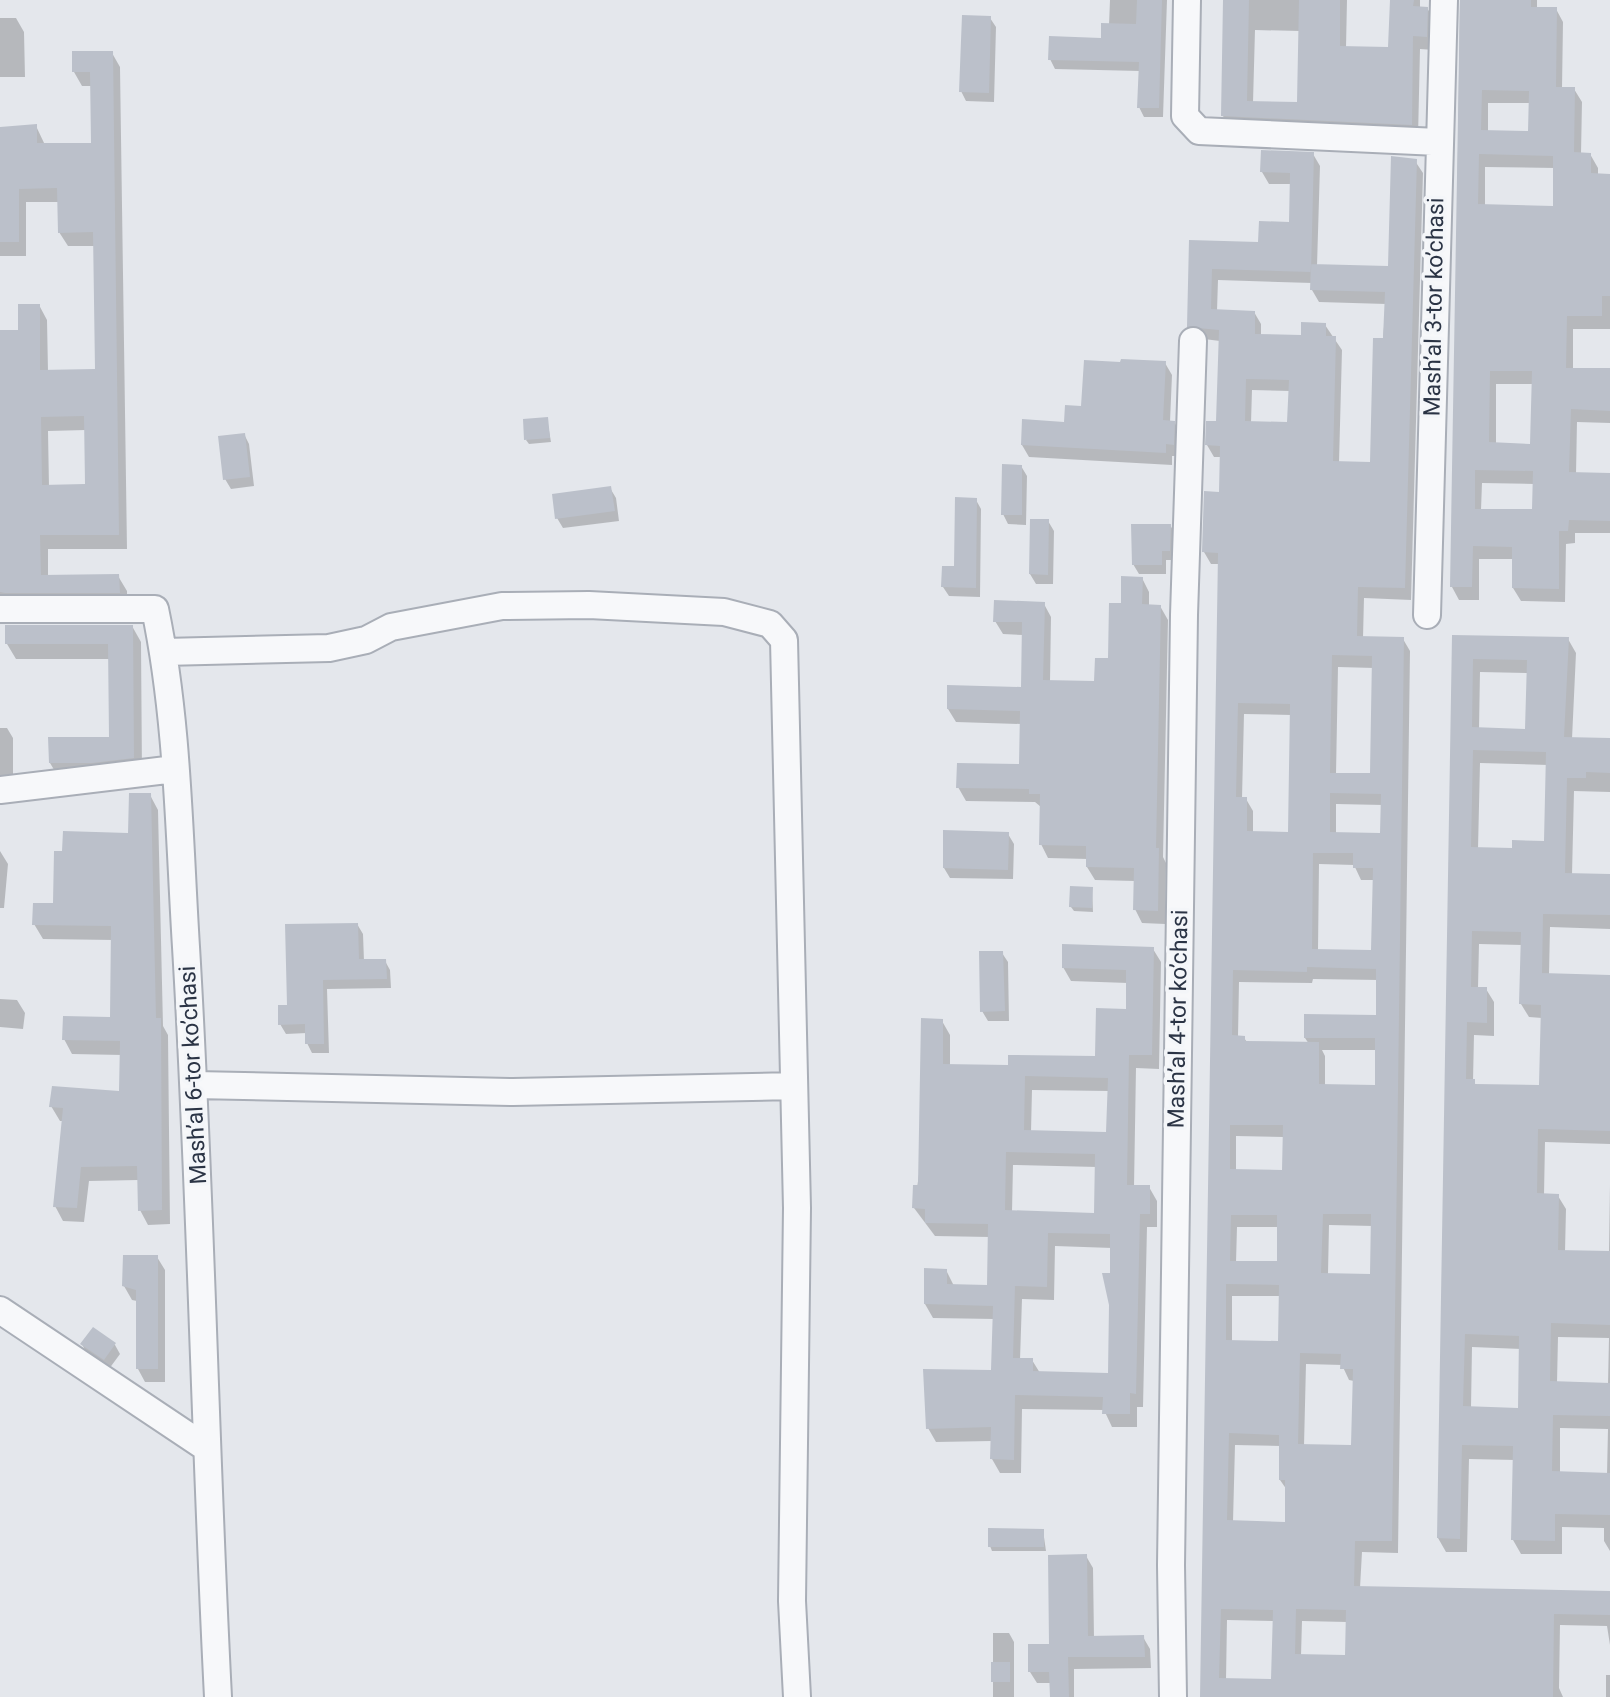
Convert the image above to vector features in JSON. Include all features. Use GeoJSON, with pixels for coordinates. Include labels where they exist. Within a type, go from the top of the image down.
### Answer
{"type":"FeatureCollection","features":[{"type":"Feature","properties":{"kind":"street"},"geometry":{"type":"LineString","coordinates":[[1187,0],[1185,116],[1199,131],[1438,142]]}},
{"type":"Feature","properties":{"kind":"street","name":"Mashʼal 3-tor koʼchasi"},"geometry":{"type":"LineString","coordinates":[[1427,615],[1444,0]]}},
{"type":"Feature","properties":{"kind":"street","name":"Mashʼal 4-tor koʼchasi"},"geometry":{"type":"LineString","coordinates":[[1173,1697],[1171,1565],[1184,615],[1193,341]]}},
{"type":"Feature","properties":{"kind":"street"},"geometry":{"type":"LineString","coordinates":[[164,652],[329,648],[366,640],[391,627],[502,606],[589,605],[724,612],[770,624],[784,640],[797,1208],[792,1601],[797,1697]]}},
{"type":"Feature","properties":{"kind":"street","name":"Mashʼal 6-tor koʼchasi"},"geometry":{"type":"LineString","coordinates":[[0,609],[155,609],[164,652],[175,769],[195,1085],[203,1260],[205,1447],[218,1697]]}},
{"type":"Feature","properties":{"kind":"street"},"geometry":{"type":"LineString","coordinates":[[0,790],[175,769]]}},
{"type":"Feature","properties":{"kind":"street"},"geometry":{"type":"LineString","coordinates":[[195,1085],[513,1092],[794,1086]]}},
{"type":"Feature","properties":{"kind":"street"},"geometry":{"type":"LineString","coordinates":[[0,1310],[205,1447]]}},
{"type":"Feature","properties":{"kind":"building"},"geometry":{"type":"Polygon","coordinates":[[[1137,0],[1162,0],[1159,108],[1137,108],[1139,62],[1048,60],[1049,36],[1101,38],[1101,23],[1136,24],[1137,0]]]}},
{"type":"Feature","properties":{"kind":"building"},"geometry":{"type":"Polygon","coordinates":[[[1223,0],[1249,0],[1247,101],[1297,102],[1299,0],[1340,0],[1340,46],[1388,47],[1390,0],[1414,0],[1413,6],[1428,7],[1427,37],[1413,36],[1412,125],[1221,116],[1223,0]]]}},
{"type":"Feature","properties":{"kind":"building"},"geometry":{"type":"Polygon","coordinates":[[[1460,0],[1531,0],[1531,7],[1557,7],[1556,87],[1575,87],[1574,152],[1591,153],[1591,173],[1610,174],[1610,296],[1602,296],[1602,316],[1567,316],[1566,368],[1610,368],[1610,411],[1571,409],[1569,472],[1610,473],[1610,521],[1569,520],[1568,531],[1559,531],[1559,589],[1512,588],[1512,547],[1473,546],[1472,587],[1450,587],[1460,0]],[[1482,90],[1481,130],[1528,131],[1529,91],[1482,90]],[[1479,154],[1478,204],[1553,206],[1553,156],[1479,154]],[[1490,371],[1489,442],[1530,444],[1532,371],[1490,371]],[[1475,470],[1475,509],[1532,509],[1533,471],[1475,470]]]}},
{"type":"Feature","properties":{"kind":"building"},"geometry":{"type":"Polygon","coordinates":[[[962,15],[991,16],[989,93],[959,92],[962,15]]]}},
{"type":"Feature","properties":{"kind":"building"},"geometry":{"type":"Polygon","coordinates":[[[72,51],[113,51],[119,535],[40,535],[41,575],[119,574],[120,593],[5,593],[0,592],[0,330],[18,330],[18,304],[40,304],[40,370],[95,369],[93,232],[58,233],[57,188],[19,189],[19,242],[0,242],[0,127],[37,124],[37,143],[91,143],[90,72],[72,72],[72,51]],[[84,416],[41,417],[42,485],[85,484],[84,416]]]}},
{"type":"Feature","properties":{"kind":"building"},"geometry":{"type":"Polygon","coordinates":[[[1261,150],[1314,152],[1311,264],[1388,266],[1391,156],[1417,159],[1405,588],[1358,587],[1357,636],[1404,637],[1392,1541],[1355,1541],[1354,1586],[1610,1591],[1610,1615],[1554,1614],[1553,1697],[1200,1697],[1218,553],[1202,552],[1204,491],[1219,492],[1220,446],[1205,445],[1206,421],[1216,421],[1219,330],[1187,327],[1189,240],[1258,242],[1259,221],[1289,222],[1290,173],[1260,172],[1261,150]],[[1212,269],[1211,309],[1255,311],[1255,334],[1301,335],[1301,322],[1326,323],[1326,336],[1336,336],[1333,461],[1370,462],[1373,338],[1383,338],[1385,292],[1310,290],[1311,272],[1212,269]],[[1246,379],[1245,421],[1287,422],[1289,380],[1246,379]],[[1332,655],[1330,773],[1370,773],[1372,656],[1332,655]],[[1238,703],[1236,797],[1247,797],[1247,831],[1288,832],[1290,704],[1238,703]],[[1330,793],[1330,832],[1380,833],[1381,794],[1330,793]],[[1313,853],[1312,949],[1371,950],[1373,868],[1353,868],[1353,853],[1313,853]],[[1307,967],[1307,972],[1233,970],[1232,1035],[1245,1036],[1245,1041],[1319,1042],[1319,1084],[1375,1085],[1375,1038],[1304,1038],[1304,1014],[1376,1015],[1376,969],[1307,967]],[[1230,1125],[1230,1169],[1282,1170],[1283,1125],[1230,1125]],[[1323,1214],[1321,1273],[1370,1274],[1371,1214],[1323,1214]],[[1231,1215],[1230,1261],[1277,1261],[1277,1215],[1231,1215]],[[1226,1284],[1226,1340],[1278,1341],[1279,1285],[1226,1284]],[[1300,1353],[1298,1444],[1351,1445],[1353,1369],[1340,1369],[1341,1354],[1300,1353]],[[1229,1433],[1227,1520],[1285,1522],[1285,1480],[1279,1480],[1279,1435],[1229,1433]],[[1221,1609],[1219,1678],[1271,1679],[1273,1610],[1221,1609]],[[1296,1609],[1295,1654],[1345,1655],[1346,1610],[1296,1609]]]}},
{"type":"Feature","properties":{"kind":"building"},"geometry":{"type":"Polygon","coordinates":[[[1121,359],[1166,361],[1163,420],[1175,421],[1174,445],[1166,444],[1166,453],[1021,445],[1022,419],[1064,422],[1065,405],[1081,406],[1084,360],[1120,362],[1121,359]]]}},
{"type":"Feature","properties":{"kind":"building"},"geometry":{"type":"Polygon","coordinates":[[[548,417],[550,438],[524,440],[523,419],[548,417]]]}},
{"type":"Feature","properties":{"kind":"building"},"geometry":{"type":"Polygon","coordinates":[[[245,433],[250,477],[223,480],[218,436],[245,433]]]}},
{"type":"Feature","properties":{"kind":"building"},"geometry":{"type":"Polygon","coordinates":[[[1002,464],[1022,465],[1022,515],[1001,515],[1002,464]]]}},
{"type":"Feature","properties":{"kind":"building"},"geometry":{"type":"Polygon","coordinates":[[[611,486],[615,511],[555,519],[552,494],[611,486]]]}},
{"type":"Feature","properties":{"kind":"building"},"geometry":{"type":"Polygon","coordinates":[[[955,497],[977,498],[976,588],[941,587],[942,566],[954,566],[955,497]]]}},
{"type":"Feature","properties":{"kind":"building"},"geometry":{"type":"Polygon","coordinates":[[[1030,519],[1049,519],[1048,575],[1029,574],[1030,519]]]}},
{"type":"Feature","properties":{"kind":"building"},"geometry":{"type":"Polygon","coordinates":[[[1131,524],[1171,524],[1170,551],[1162,551],[1162,565],[1132,565],[1131,524]]]}},
{"type":"Feature","properties":{"kind":"building"},"geometry":{"type":"Polygon","coordinates":[[[1121,576],[1143,577],[1142,604],[1161,605],[1156,848],[1159,848],[1158,911],[1133,910],[1134,868],[1086,867],[1086,846],[1039,845],[1040,794],[1029,794],[1029,789],[956,788],[957,763],[1019,764],[1020,711],[947,709],[947,685],[1021,687],[1022,622],[993,622],[994,600],[1045,602],[1043,680],[1094,681],[1095,658],[1108,658],[1109,603],[1121,603],[1121,576]]]}},
{"type":"Feature","properties":{"kind":"building"},"geometry":{"type":"Polygon","coordinates":[[[5,625],[133,625],[134,758],[92,763],[49,763],[48,737],[109,737],[108,644],[5,644],[5,625]]]}},
{"type":"Feature","properties":{"kind":"building"},"geometry":{"type":"Polygon","coordinates":[[[1452,635],[1569,637],[1564,737],[1610,738],[1610,773],[1586,772],[1586,778],[1567,778],[1565,873],[1610,874],[1610,915],[1543,914],[1542,973],[1610,975],[1610,1131],[1538,1129],[1537,1193],[1559,1194],[1558,1250],[1610,1251],[1610,1325],[1551,1323],[1550,1381],[1610,1383],[1610,1416],[1553,1415],[1552,1471],[1610,1473],[1610,1515],[1555,1514],[1555,1541],[1511,1540],[1513,1446],[1462,1445],[1460,1539],[1437,1538],[1452,635]],[[1473,659],[1472,727],[1525,729],[1527,660],[1473,659]],[[1473,750],[1471,847],[1512,848],[1512,840],[1544,841],[1546,752],[1473,750]],[[1472,931],[1471,987],[1487,987],[1487,1023],[1467,1022],[1466,1079],[1475,1079],[1475,1084],[1539,1085],[1541,1005],[1519,1004],[1521,932],[1472,931]],[[1465,1334],[1463,1406],[1518,1408],[1519,1336],[1465,1334]]]}},
{"type":"Feature","properties":{"kind":"building"},"geometry":{"type":"Polygon","coordinates":[[[129,793],[151,793],[156,1018],[161,1018],[162,1210],[138,1211],[137,1166],[81,1167],[77,1208],[53,1207],[63,1108],[49,1107],[52,1086],[119,1091],[120,1041],[62,1040],[63,1016],[110,1017],[111,926],[32,925],[33,903],[53,903],[54,851],[62,851],[63,831],[128,833],[129,793]]]}},
{"type":"Feature","properties":{"kind":"building"},"geometry":{"type":"Polygon","coordinates":[[[943,830],[1009,832],[1008,870],[943,868],[943,830]]]}},
{"type":"Feature","properties":{"kind":"building"},"geometry":{"type":"Polygon","coordinates":[[[1070,886],[1093,887],[1092,908],[1069,907],[1070,886]]]}},
{"type":"Feature","properties":{"kind":"building"},"geometry":{"type":"Polygon","coordinates":[[[358,923],[359,959],[386,959],[387,979],[323,980],[324,1044],[305,1044],[305,1024],[278,1025],[278,1005],[287,1005],[285,924],[358,923]]]}},
{"type":"Feature","properties":{"kind":"building"},"geometry":{"type":"Polygon","coordinates":[[[1062,944],[1154,947],[1152,1055],[1129,1055],[1127,1185],[1150,1185],[1150,1214],[1140,1214],[1136,1394],[1130,1393],[1130,1414],[1102,1414],[1103,1397],[1015,1395],[1014,1460],[990,1459],[991,1427],[926,1429],[923,1369],[991,1370],[993,1306],[924,1304],[924,1268],[947,1269],[947,1284],[987,1285],[988,1224],[925,1223],[925,1209],[912,1208],[913,1185],[918,1185],[921,1018],[943,1019],[943,1064],[1008,1065],[1008,1055],[1095,1056],[1096,1008],[1126,1009],[1126,970],[1062,968],[1062,944]],[[1025,1076],[1024,1130],[1106,1132],[1108,1078],[1025,1076]],[[1006,1152],[1005,1210],[1094,1213],[1095,1154],[1006,1152]],[[1048,1233],[1047,1287],[1015,1286],[1013,1358],[1033,1358],[1033,1371],[1108,1373],[1109,1305],[1102,1273],[1110,1273],[1110,1234],[1048,1233]]]}},
{"type":"Feature","properties":{"kind":"building"},"geometry":{"type":"Polygon","coordinates":[[[979,951],[1003,951],[1005,1011],[980,1012],[979,951]]]}},
{"type":"Feature","properties":{"kind":"building"},"geometry":{"type":"Polygon","coordinates":[[[123,1255],[158,1255],[158,1369],[136,1369],[136,1290],[122,1286],[123,1255]]]}},
{"type":"Feature","properties":{"kind":"building"},"geometry":{"type":"Polygon","coordinates":[[[93,1327],[116,1343],[104,1360],[80,1344],[93,1327]]]}},
{"type":"Feature","properties":{"kind":"building"},"geometry":{"type":"Polygon","coordinates":[[[988,1528],[1044,1529],[1044,1547],[988,1547],[988,1528]]]}},
{"type":"Feature","properties":{"kind":"building"},"geometry":{"type":"Polygon","coordinates":[[[1087,1554],[1088,1636],[1144,1635],[1145,1657],[1068,1657],[1069,1697],[1050,1697],[1049,1672],[1028,1672],[1028,1644],[1049,1644],[1048,1555],[1087,1554]]]}},
{"type":"Feature","properties":{"kind":"building"},"geometry":{"type":"Polygon","coordinates":[[[991,1662],[1010,1662],[1010,1682],[991,1682],[991,1662]]]}}]}
